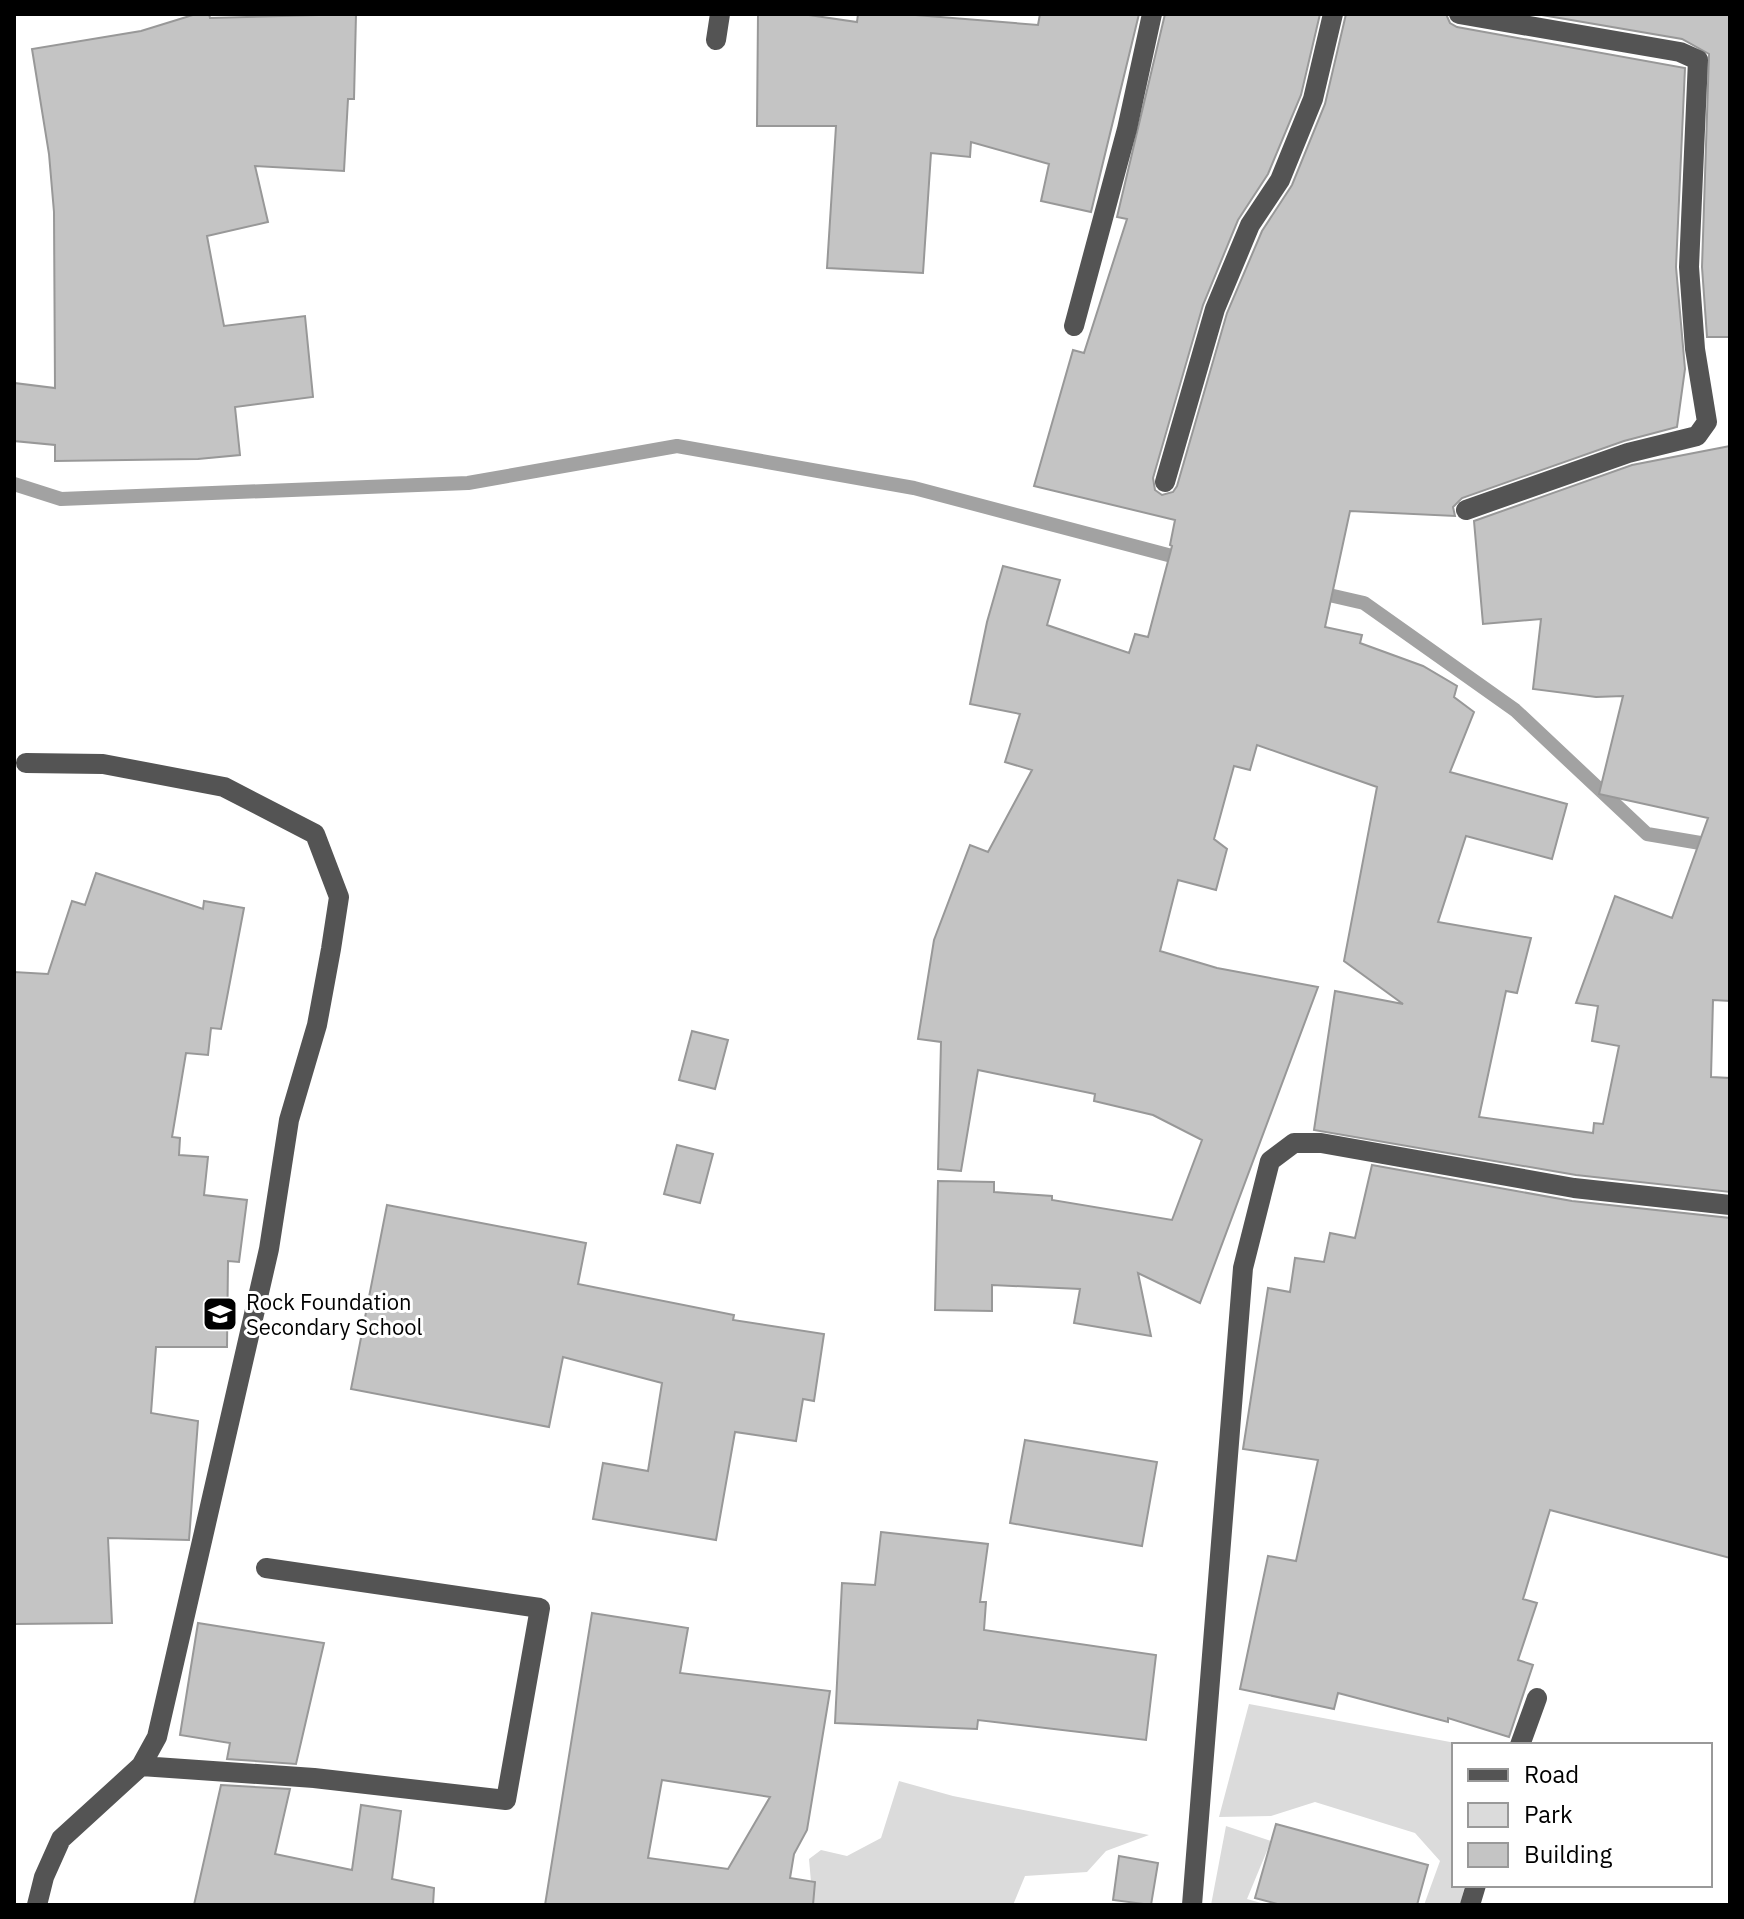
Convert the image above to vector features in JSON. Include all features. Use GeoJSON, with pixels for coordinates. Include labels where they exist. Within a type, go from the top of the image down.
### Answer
{"type":"FeatureCollection","features":[{"type":"Feature","properties":{"kind":"street"},"geometry":{"type":"LineString","coordinates":[[716,40],[720,14]]}},
{"type":"Feature","properties":{"kind":"street"},"geometry":{"type":"LineString","coordinates":[[1074,326],[1127,129],[1152,14]]}},
{"type":"Feature","properties":{"kind":"street"},"geometry":{"type":"LineString","coordinates":[[1165,482],[1215,309],[1250,225],[1280,180],[1313,99],[1333,14]]}},
{"type":"Feature","properties":{"kind":"street"},"geometry":{"type":"LineString","coordinates":[[1459,14],[1680,52],[1698,60],[1689,267],[1695,349],[1707,422],[1697,436],[1628,453],[1466,510]]}},
{"type":"Feature","properties":{"kind":"street"},"geometry":{"type":"LineString","coordinates":[[26,763],[103,764],[224,787],[315,834],[339,897],[317,1025],[289,1120],[269,1249],[157,1737],[141,1766],[61,1839],[44,1877],[37,1905]]}},
{"type":"Feature","properties":{"kind":"street"},"geometry":{"type":"LineString","coordinates":[[1192,1905],[1243,1268],[1270,1161],[1294,1143],[1321,1143],[1574,1188],[1730,1205]]}},
{"type":"Feature","properties":{"kind":"street"},"geometry":{"type":"LineString","coordinates":[[141,1766],[314,1778],[506,1800],[540,1608],[266,1568]]}},
{"type":"Feature","properties":{"kind":"street"},"geometry":{"type":"LineString","coordinates":[[1521,1743],[1537,1698]]}},
{"type":"Feature","properties":{"kind":"green space"},"geometry":{"type":"Polygon","coordinates":[[[1249,1704],[1455,1743],[1452,1743],[1452,1887],[1464,1887],[1460,1905],[1424,1905],[1440,1861],[1415,1833],[1315,1802],[1271,1816],[1219,1817],[1249,1704]]]}},
{"type":"Feature","properties":{"kind":"green space"},"geometry":{"type":"Polygon","coordinates":[[[899,1781],[953,1796],[1149,1835],[1106,1851],[1087,1872],[1025,1876],[1013,1905],[813,1905],[809,1859],[821,1850],[847,1856],[881,1838],[899,1781]]]}},
{"type":"Feature","properties":{"kind":"green space"},"geometry":{"type":"Polygon","coordinates":[[[1226,1826],[1271,1841],[1247,1899],[1268,1905],[1211,1905],[1226,1826]]]}},
{"type":"Feature","properties":{"kind":"building"},"geometry":{"type":"Polygon","coordinates":[[[196,14],[209,14],[210,18],[356,14],[354,99],[348,99],[344,171],[255,166],[268,222],[207,236],[224,326],[305,316],[313,397],[235,407],[240,455],[198,459],[55,461],[55,445],[14,441],[14,383],[55,388],[54,212],[49,154],[32,49],[141,31],[196,14]]]}},
{"type":"Feature","properties":{"kind":"building"},"geometry":{"type":"Polygon","coordinates":[[[758,14],[802,14],[857,22],[858,14],[903,14],[1038,25],[1040,14],[1139,14],[1091,212],[1041,201],[1049,164],[971,142],[970,157],[931,153],[923,273],[827,268],[836,126],[757,126],[758,14]]]}},
{"type":"Feature","properties":{"kind":"building"},"geometry":{"type":"Polygon","coordinates":[[[1165,14],[1320,14],[1301,95],[1268,174],[1238,220],[1203,305],[1153,478],[1155,490],[1162,495],[1173,492],[1177,486],[1227,313],[1262,231],[1292,185],[1325,104],[1346,14],[1446,14],[1450,23],[1457,27],[1685,68],[1676,267],[1685,369],[1677,427],[1624,441],[1462,498],[1453,507],[1455,516],[1350,511],[1325,627],[1362,635],[1360,643],[1423,666],[1457,686],[1454,697],[1474,712],[1450,772],[1567,804],[1552,859],[1466,836],[1438,922],[1531,938],[1517,993],[1506,991],[1479,1117],[1593,1133],[1594,1123],[1603,1124],[1619,1046],[1592,1041],[1598,1006],[1576,1003],[1615,896],[1672,918],[1708,818],[1599,794],[1623,696],[1596,697],[1533,689],[1541,619],[1483,624],[1474,521],[1632,465],[1730,446],[1730,1001],[1713,1000],[1711,1077],[1730,1078],[1730,1192],[1576,1175],[1314,1130],[1335,991],[1403,1004],[1344,961],[1377,787],[1257,745],[1250,770],[1234,766],[1214,839],[1227,849],[1216,890],[1178,880],[1160,951],[1217,968],[1318,987],[1200,1303],[1138,1273],[1151,1336],[1074,1323],[1080,1289],[992,1285],[992,1311],[935,1310],[938,1181],[994,1182],[994,1192],[1052,1196],[1052,1200],[1172,1220],[1202,1140],[1153,1115],[1094,1101],[1095,1094],[978,1070],[961,1171],[938,1169],[941,1042],[918,1039],[934,940],[970,845],[988,852],[1032,770],[1005,762],[1020,714],[970,704],[987,622],[1003,566],[1060,580],[1047,625],[1129,653],[1135,634],[1148,637],[1172,546],[1175,520],[1034,486],[1073,350],[1084,353],[1127,219],[1117,217],[1165,14]]]}},
{"type":"Feature","properties":{"kind":"building"},"geometry":{"type":"Polygon","coordinates":[[[1536,14],[1730,15],[1730,337],[1707,337],[1702,267],[1709,54],[1682,39],[1536,14]]]}},
{"type":"Feature","properties":{"kind":"building"},"geometry":{"type":"Polygon","coordinates":[[[96,873],[203,909],[204,901],[244,908],[221,1029],[211,1028],[208,1055],[186,1053],[172,1137],[180,1138],[179,1155],[208,1157],[204,1195],[247,1200],[239,1262],[228,1261],[227,1347],[156,1347],[151,1413],[198,1421],[189,1540],[108,1538],[112,1623],[14,1624],[14,972],[48,974],[72,901],[85,905],[96,873]]]}},
{"type":"Feature","properties":{"kind":"building"},"geometry":{"type":"Polygon","coordinates":[[[692,1031],[728,1040],[715,1089],[679,1080],[692,1031]]]}},
{"type":"Feature","properties":{"kind":"building"},"geometry":{"type":"Polygon","coordinates":[[[677,1145],[713,1154],[700,1203],[664,1194],[677,1145]]]}},
{"type":"Feature","properties":{"kind":"building"},"geometry":{"type":"Polygon","coordinates":[[[1372,1165],[1572,1201],[1730,1218],[1730,1558],[1550,1510],[1523,1599],[1537,1603],[1518,1660],[1533,1665],[1509,1737],[1448,1718],[1448,1722],[1338,1693],[1334,1709],[1240,1689],[1268,1556],[1296,1561],[1318,1460],[1243,1449],[1268,1288],[1290,1292],[1295,1258],[1324,1262],[1330,1233],[1355,1238],[1372,1165]]]}},
{"type":"Feature","properties":{"kind":"building"},"geometry":{"type":"Polygon","coordinates":[[[387,1205],[586,1243],[578,1284],[734,1315],[733,1320],[824,1334],[814,1401],[803,1399],[796,1441],[735,1432],[716,1540],[593,1519],[603,1463],[648,1471],[662,1383],[563,1357],[549,1427],[351,1389],[387,1205]]]}},
{"type":"Feature","properties":{"kind":"building"},"geometry":{"type":"Polygon","coordinates":[[[1025,1440],[1157,1462],[1142,1546],[1010,1523],[1025,1440]]]}},
{"type":"Feature","properties":{"kind":"building"},"geometry":{"type":"Polygon","coordinates":[[[881,1532],[988,1544],[980,1602],[986,1602],[984,1630],[1156,1655],[1146,1740],[978,1720],[977,1729],[835,1723],[842,1583],[875,1585],[881,1532]]]}},
{"type":"Feature","properties":{"kind":"building"},"geometry":{"type":"Polygon","coordinates":[[[592,1613],[688,1628],[680,1673],[830,1691],[807,1830],[794,1854],[790,1878],[815,1882],[813,1905],[545,1905],[592,1613]],[[662,1780],[648,1858],[728,1869],[770,1797],[662,1780]]]}},
{"type":"Feature","properties":{"kind":"building"},"geometry":{"type":"Polygon","coordinates":[[[198,1623],[324,1643],[296,1764],[227,1759],[230,1743],[180,1735],[198,1623]]]}},
{"type":"Feature","properties":{"kind":"building"},"geometry":{"type":"Polygon","coordinates":[[[221,1785],[290,1789],[275,1854],[352,1870],[361,1805],[401,1811],[392,1879],[434,1888],[433,1905],[194,1905],[221,1785]]]}},
{"type":"Feature","properties":{"kind":"building"},"geometry":{"type":"Polygon","coordinates":[[[1276,1824],[1428,1865],[1417,1905],[1281,1905],[1255,1898],[1276,1824]]]}},
{"type":"Feature","properties":{"kind":"building"},"geometry":{"type":"Polygon","coordinates":[[[1119,1856],[1158,1863],[1151,1905],[1113,1900],[1119,1856]]]}},
{"type":"Feature","properties":{"kind":"waterway"},"geometry":{"type":"LineString","coordinates":[[14,484],[61,499],[468,483],[677,446],[914,488],[1187,560]]}},
{"type":"Feature","properties":{"kind":"waterway"},"geometry":{"type":"LineString","coordinates":[[1316,592],[1364,603],[1515,710],[1647,834],[1730,848]]}},
{"type":"Feature","properties":{"kind":"place","name":"Rock Foundation Secondary School"},"geometry":{"type":"Point","coordinates":[220,1314]}}]}
